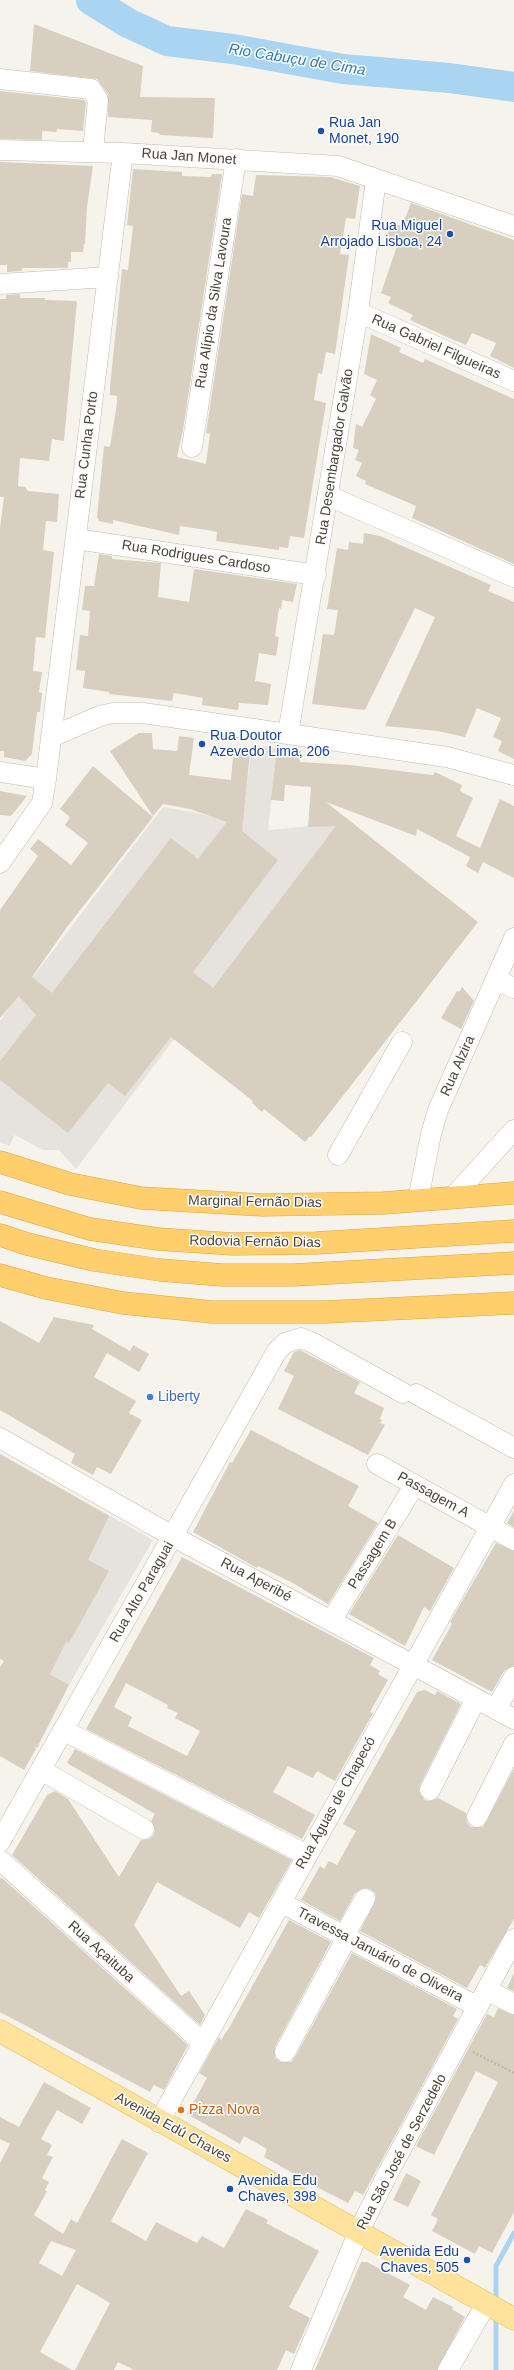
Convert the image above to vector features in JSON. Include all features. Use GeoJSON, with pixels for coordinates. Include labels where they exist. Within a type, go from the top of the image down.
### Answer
{"type":"FeatureCollection","features":[{"type":"Feature","properties":{"kind":"highway","name":"Marginal Fernão Dias"},"geometry":{"type":"LineString","coordinates":[[0,1162],[70,1184],[141,1198],[262,1205],[384,1203],[514,1193]]}},
{"type":"Feature","properties":{"kind":"highway","name":"Rodovia Fernão Dias"},"geometry":{"type":"LineString","coordinates":[[0,1202],[90,1229],[158,1239],[226,1243],[316,1243],[514,1231]]}},
{"type":"Feature","properties":{"kind":"highway"},"geometry":{"type":"LineString","coordinates":[[0,1235],[27,1244],[94,1260],[160,1270],[222,1275],[293,1275],[514,1263]]}},
{"type":"Feature","properties":{"kind":"highway"},"geometry":{"type":"LineString","coordinates":[[0,1275],[46,1288],[123,1303],[212,1312],[325,1312],[514,1303]]}},
{"type":"Feature","properties":{"kind":"main road","name":"Avenida Edú Chaves"},"geometry":{"type":"LineString","coordinates":[[0,2031],[34,2049],[159,2122],[499,2311]]}},
{"type":"Feature","properties":{"kind":"street"},"geometry":{"type":"LineString","coordinates":[[0,79],[91,89],[98,100],[93,151]]}},
{"type":"Feature","properties":{"kind":"street","name":"Rua Jan Monet"},"geometry":{"type":"LineString","coordinates":[[0,150],[123,152],[338,166],[514,226]]}},
{"type":"Feature","properties":{"kind":"street","name":"Rua Cunha Porto"},"geometry":{"type":"LineString","coordinates":[[0,863],[42,803],[52,737],[123,152]]}},
{"type":"Feature","properties":{"kind":"street","name":"Rua Alípio da Silva Lavoura"},"geometry":{"type":"LineString","coordinates":[[192,447],[236,159]]}},
{"type":"Feature","properties":{"kind":"street","name":"Rua Desembargador Galvão"},"geometry":{"type":"LineString","coordinates":[[288,734],[329,496],[358,312],[376,180]]}},
{"type":"Feature","properties":{"kind":"street"},"geometry":{"type":"LineString","coordinates":[[0,284],[108,277]]}},
{"type":"Feature","properties":{"kind":"street","name":"Rua Gabriel Filgueiras"},"geometry":{"type":"LineString","coordinates":[[358,312],[514,381]]}},
{"type":"Feature","properties":{"kind":"street"},"geometry":{"type":"LineString","coordinates":[[329,496],[514,577]]}},
{"type":"Feature","properties":{"kind":"street","name":"Rua Rodrigues Cardoso"},"geometry":{"type":"LineString","coordinates":[[76,539],[316,575]]}},
{"type":"Feature","properties":{"kind":"street"},"geometry":{"type":"LineString","coordinates":[[52,737],[82,722],[113,713],[157,715],[447,757],[514,775]]}},
{"type":"Feature","properties":{"kind":"street"},"geometry":{"type":"LineString","coordinates":[[0,772],[46,779]]}},
{"type":"Feature","properties":{"kind":"street","name":"Rua Alzira"},"geometry":{"type":"LineString","coordinates":[[418,1200],[431,1134],[438,1110],[505,984],[514,938]]}},
{"type":"Feature","properties":{"kind":"street"},"geometry":{"type":"LineString","coordinates":[[338,1155],[402,1042]]}},
{"type":"Feature","properties":{"kind":"street"},"geometry":{"type":"LineString","coordinates":[[453,1197],[514,1130]]}},
{"type":"Feature","properties":{"kind":"street","name":"Rua Alto Paraguai"},"geometry":{"type":"LineString","coordinates":[[0,1842],[174,1537],[269,1362],[285,1342],[301,1338],[312,1343],[514,1448]]}},
{"type":"Feature","properties":{"kind":"street","name":"Rua Aperibé"},"geometry":{"type":"LineString","coordinates":[[0,1438],[174,1537],[514,1719]]}},
{"type":"Feature","properties":{"kind":"street","name":"Passagem A"},"geometry":{"type":"LineString","coordinates":[[377,1464],[414,1486],[514,1540]]}},
{"type":"Feature","properties":{"kind":"street","name":"Rua Águas de Chapecó"},"geometry":{"type":"LineString","coordinates":[[159,2122],[514,1484]]}},
{"type":"Feature","properties":{"kind":"street","name":"Passagem B"},"geometry":{"type":"LineString","coordinates":[[331,1621],[414,1486]]}},
{"type":"Feature","properties":{"kind":"street"},"geometry":{"type":"LineString","coordinates":[[496,1709],[514,1677]]}},
{"type":"Feature","properties":{"kind":"street"},"geometry":{"type":"LineString","coordinates":[[430,1790],[476,1699]]}},
{"type":"Feature","properties":{"kind":"street"},"geometry":{"type":"LineString","coordinates":[[64,1730],[307,1855]]}},
{"type":"Feature","properties":{"kind":"street"},"geometry":{"type":"LineString","coordinates":[[477,1817],[514,1744]]}},
{"type":"Feature","properties":{"kind":"street"},"geometry":{"type":"LineString","coordinates":[[41,1770],[144,1829]]}},
{"type":"Feature","properties":{"kind":"street","name":"Rua Açaituba"},"geometry":{"type":"LineString","coordinates":[[0,1860],[203,2043]]}},
{"type":"Feature","properties":{"kind":"street"},"geometry":{"type":"LineString","coordinates":[[285,2052],[365,1898]]}},
{"type":"Feature","properties":{"kind":"street","name":"Travessa Januário de Oliveira"},"geometry":{"type":"LineString","coordinates":[[282,1903],[346,1937],[483,1999],[514,2004]]}},
{"type":"Feature","properties":{"kind":"street","name":"Rua São José de Serzedelo"},"geometry":{"type":"LineString","coordinates":[[301,2370],[359,2232],[386,2177],[514,1939]]}},
{"type":"Feature","properties":{"kind":"street"},"geometry":{"type":"LineString","coordinates":[[448,2370],[499,2311]]}},
{"type":"Feature","properties":{"kind":"path"},"geometry":{"type":"LineString","coordinates":[[458,2045],[514,2073]]}},
{"type":"Feature","properties":{"kind":"shaded area"},"geometry":{"type":"Polygon","coordinates":[[[252,745],[277,748],[268,830],[343,823],[172,1042],[76,1169],[59,1150],[43,1150],[15,1135],[9,1146],[0,1142],[0,1020],[163,807],[202,814],[242,825],[252,745]]]}},
{"type":"Feature","properties":{"kind":"shaded area"},"geometry":{"type":"Polygon","coordinates":[[[0,1454],[153,1540],[69,1685],[0,1644],[0,1454]]]}},
{"type":"Feature","properties":{"kind":"building"},"geometry":{"type":"Polygon","coordinates":[[[34,24],[143,66],[140,97],[215,98],[213,138],[160,135],[159,133],[151,132],[152,120],[108,117],[108,94],[97,79],[30,71],[34,24]]]}},
{"type":"Feature","properties":{"kind":"building"},"geometry":{"type":"Polygon","coordinates":[[[0,91],[84,100],[86,103],[83,131],[57,129],[56,132],[42,131],[42,140],[0,139],[0,91]]]}},
{"type":"Feature","properties":{"kind":"building"},"geometry":{"type":"Polygon","coordinates":[[[0,162],[93,166],[87,207],[85,244],[83,252],[71,252],[71,262],[68,262],[68,268],[22,268],[22,271],[7,272],[7,265],[0,265],[0,162]]]}},
{"type":"Feature","properties":{"kind":"building"},"geometry":{"type":"Polygon","coordinates":[[[133,169],[182,172],[182,176],[211,177],[212,174],[222,174],[183,430],[177,457],[206,464],[210,434],[206,433],[242,194],[253,196],[256,175],[330,177],[360,186],[355,219],[346,218],[340,254],[349,255],[335,354],[326,352],[322,374],[318,373],[314,400],[326,403],[304,538],[290,536],[288,548],[279,547],[279,550],[216,541],[217,532],[207,530],[180,526],[179,535],[113,520],[113,524],[99,521],[97,517],[104,446],[110,447],[117,403],[117,396],[110,395],[110,387],[122,269],[128,270],[133,226],[127,225],[133,169]]]}},
{"type":"Feature","properties":{"kind":"building"},"geometry":{"type":"Polygon","coordinates":[[[411,203],[514,240],[514,368],[490,356],[496,343],[472,333],[466,345],[447,337],[410,320],[413,315],[388,303],[391,297],[381,293],[398,243],[387,237],[390,222],[402,226],[411,203]]]}},
{"type":"Feature","properties":{"kind":"building"},"geometry":{"type":"Polygon","coordinates":[[[20,294],[20,298],[45,298],[45,300],[77,301],[64,441],[52,439],[49,461],[20,458],[18,486],[25,487],[28,491],[59,494],[57,522],[46,521],[43,550],[54,552],[45,638],[36,637],[33,671],[42,672],[39,692],[42,693],[40,712],[37,712],[32,754],[25,761],[4,757],[4,751],[0,751],[0,528],[4,497],[0,497],[0,299],[6,299],[6,295],[20,294]]]}},
{"type":"Feature","properties":{"kind":"building"},"geometry":{"type":"Polygon","coordinates":[[[371,334],[401,348],[399,352],[423,363],[425,359],[514,399],[514,564],[412,518],[416,506],[365,484],[366,481],[356,476],[362,463],[355,460],[359,450],[353,448],[356,424],[362,427],[376,399],[370,395],[377,380],[364,374],[371,334]]]}},
{"type":"Feature","properties":{"kind":"building"},"geometry":{"type":"Polygon","coordinates":[[[364,533],[380,536],[491,585],[488,591],[514,602],[514,759],[498,751],[502,741],[493,737],[501,718],[477,708],[465,737],[438,731],[385,726],[435,617],[415,608],[365,710],[312,704],[323,634],[334,635],[338,610],[327,609],[337,548],[348,550],[349,542],[363,544],[364,533]]]}},
{"type":"Feature","properties":{"kind":"building"},"geometry":{"type":"Polygon","coordinates":[[[99,554],[112,556],[112,559],[161,563],[158,597],[189,602],[194,569],[297,584],[293,602],[282,600],[281,609],[279,608],[275,636],[279,637],[276,656],[259,653],[255,681],[271,684],[268,705],[239,703],[238,710],[202,705],[203,698],[174,693],[172,701],[109,694],[109,692],[83,688],[85,671],[76,670],[80,635],[88,636],[90,611],[82,610],[85,586],[94,586],[99,554]]]}},
{"type":"Feature","properties":{"kind":"building"},"geometry":{"type":"Polygon","coordinates":[[[139,733],[152,733],[153,749],[177,751],[179,736],[194,738],[189,775],[231,780],[233,757],[237,758],[237,752],[250,753],[242,831],[278,860],[193,972],[213,988],[336,826],[308,827],[311,787],[285,785],[284,801],[271,800],[277,748],[301,751],[300,762],[350,765],[433,775],[435,772],[462,785],[460,791],[473,798],[456,836],[480,848],[500,799],[514,806],[514,878],[483,862],[478,873],[466,866],[470,857],[417,829],[416,836],[326,802],[478,922],[311,1137],[310,1136],[305,1142],[264,1109],[262,1112],[252,1103],[253,1101],[171,1037],[125,1096],[108,1083],[68,1133],[0,1080],[0,1061],[36,1015],[19,996],[0,1018],[0,910],[38,856],[30,849],[38,839],[71,865],[88,843],[65,825],[70,817],[60,809],[93,766],[153,817],[67,927],[32,977],[52,993],[171,838],[198,859],[227,822],[190,809],[163,804],[153,816],[110,751],[139,733]]]}},
{"type":"Feature","properties":{"kind":"building"},"geometry":{"type":"Polygon","coordinates":[[[0,791],[27,796],[11,816],[0,815],[0,791]]]}},
{"type":"Feature","properties":{"kind":"building"},"geometry":{"type":"Polygon","coordinates":[[[462,987],[474,1001],[461,1029],[441,1018],[457,991],[459,992],[462,987]]]}},
{"type":"Feature","properties":{"kind":"building"},"geometry":{"type":"Polygon","coordinates":[[[54,1317],[94,1325],[92,1329],[130,1351],[133,1345],[149,1354],[139,1372],[107,1353],[94,1377],[136,1401],[129,1413],[142,1420],[111,1474],[97,1467],[93,1475],[71,1463],[75,1454],[0,1410],[0,1321],[39,1343],[54,1317]]]}},
{"type":"Feature","properties":{"kind":"building"},"geometry":{"type":"Polygon","coordinates":[[[300,1350],[360,1382],[354,1393],[384,1408],[380,1423],[385,1425],[368,1455],[278,1409],[294,1376],[284,1371],[294,1352],[300,1350]]]}},
{"type":"Feature","properties":{"kind":"building"},"geometry":{"type":"Polygon","coordinates":[[[251,1430],[359,1486],[348,1506],[378,1523],[328,1604],[291,1582],[258,1566],[257,1568],[193,1532],[230,1462],[232,1463],[251,1430]]]}},
{"type":"Feature","properties":{"kind":"building"},"geometry":{"type":"Polygon","coordinates":[[[0,1454],[109,1516],[88,1560],[109,1571],[69,1643],[66,1642],[50,1674],[69,1685],[37,1748],[34,1746],[36,1749],[24,1770],[0,1756],[0,1667],[4,1661],[0,1659],[0,1454]]]}},
{"type":"Feature","properties":{"kind":"building"},"geometry":{"type":"Polygon","coordinates":[[[514,1511],[514,1527],[507,1523],[514,1511]]]}},
{"type":"Feature","properties":{"kind":"building"},"geometry":{"type":"Polygon","coordinates":[[[398,1535],[454,1568],[430,1611],[424,1607],[405,1646],[349,1614],[398,1535]]]}},
{"type":"Feature","properties":{"kind":"building"},"geometry":{"type":"Polygon","coordinates":[[[496,1543],[514,1551],[514,1666],[504,1671],[492,1692],[432,1660],[452,1624],[450,1622],[496,1543]]]}},
{"type":"Feature","properties":{"kind":"building"},"geometry":{"type":"Polygon","coordinates":[[[182,1557],[374,1658],[370,1665],[380,1671],[378,1674],[388,1680],[370,1712],[373,1713],[335,1781],[317,1771],[313,1778],[288,1766],[273,1792],[315,1815],[302,1839],[86,1729],[182,1557]],[[126,1683],[114,1707],[132,1717],[128,1726],[187,1756],[200,1731],[175,1718],[178,1713],[167,1708],[168,1705],[126,1683]]]}},
{"type":"Feature","properties":{"kind":"building"},"geometry":{"type":"Polygon","coordinates":[[[425,1690],[435,1695],[437,1691],[461,1704],[420,1785],[419,1791],[424,1800],[431,1801],[438,1798],[466,1813],[467,1823],[471,1827],[483,1827],[514,1769],[514,1919],[485,1968],[480,1965],[467,1988],[360,1931],[376,1899],[375,1893],[370,1889],[365,1888],[355,1893],[340,1921],[301,1900],[320,1866],[324,1869],[329,1861],[337,1865],[356,1831],[343,1824],[417,1692],[425,1690]]]}},
{"type":"Feature","properties":{"kind":"building"},"geometry":{"type":"Polygon","coordinates":[[[75,1749],[292,1860],[259,1918],[249,1912],[240,1928],[157,1882],[134,1925],[181,1996],[189,1991],[205,2015],[200,2025],[12,1855],[47,1795],[55,1791],[68,1799],[119,1877],[141,1840],[149,1839],[154,1835],[155,1829],[151,1821],[155,1814],[67,1763],[75,1749]]]}},
{"type":"Feature","properties":{"kind":"building"},"geometry":{"type":"Polygon","coordinates":[[[0,1878],[2,1878],[188,2045],[164,2090],[154,2085],[150,2092],[0,2012],[0,1878]]]}},
{"type":"Feature","properties":{"kind":"building"},"geometry":{"type":"Polygon","coordinates":[[[289,1920],[331,1942],[275,2047],[275,2058],[280,2062],[291,2062],[295,2057],[352,1953],[457,2009],[453,2016],[458,2019],[363,2195],[355,2191],[348,2203],[299,2178],[300,2177],[264,2157],[267,2149],[244,2136],[240,2144],[187,2114],[207,2078],[199,2073],[219,2037],[221,2040],[230,2026],[289,1920]]]}},
{"type":"Feature","properties":{"kind":"building"},"geometry":{"type":"Polygon","coordinates":[[[514,1973],[514,1991],[507,1988],[514,1973]]]}},
{"type":"Feature","properties":{"kind":"building"},"geometry":{"type":"Polygon","coordinates":[[[498,2008],[514,2015],[514,2212],[492,2253],[479,2246],[475,2254],[432,2231],[438,2219],[431,2215],[498,2082],[476,2071],[434,2155],[416,2146],[487,2014],[494,2017],[498,2008]]]}},
{"type":"Feature","properties":{"kind":"building"},"geometry":{"type":"Polygon","coordinates":[[[44,2082],[91,2108],[82,2124],[57,2110],[41,2139],[52,2145],[47,2155],[53,2157],[42,2178],[49,2182],[45,2190],[47,2191],[34,2215],[63,2234],[71,2219],[77,2223],[122,2139],[148,2153],[111,2221],[146,2241],[156,2222],[197,2243],[202,2236],[224,2248],[246,2209],[268,2220],[266,2223],[319,2251],[289,2307],[310,2318],[294,2354],[286,2350],[277,2370],[134,2370],[118,2362],[114,2370],[75,2370],[110,2303],[77,2284],[40,2352],[72,2370],[0,2370],[0,2163],[10,2144],[0,2139],[0,2117],[19,2127],[44,2082]],[[51,2241],[39,2263],[62,2276],[76,2250],[51,2241]]]}},
{"type":"Feature","properties":{"kind":"building"},"geometry":{"type":"Polygon","coordinates":[[[406,2173],[421,2181],[408,2207],[393,2200],[406,2173]]]}},
{"type":"Feature","properties":{"kind":"building"},"geometry":{"type":"Polygon","coordinates":[[[361,2262],[367,2262],[410,2285],[403,2297],[426,2310],[433,2297],[453,2307],[452,2309],[465,2317],[437,2370],[315,2370],[361,2262]]]}},
{"type":"Feature","properties":{"kind":"waterway","name":"Rio Cabuçu de Cima"},"geometry":{"type":"LineString","coordinates":[[91,0],[128,23],[167,41],[233,49],[343,69],[449,78],[514,87]]}},
{"type":"Feature","properties":{"kind":"waterway"},"geometry":{"type":"LineString","coordinates":[[496,2303],[496,2266],[514,2233]]}},
{"type":"Feature","properties":{"kind":"waterway"},"geometry":{"type":"LineString","coordinates":[[496,2315],[496,2370]]}},
{"type":"Feature","properties":{"kind":"place","name":"Rua Jan Monet, 190"},"geometry":{"type":"Point","coordinates":[321,131]}},
{"type":"Feature","properties":{"kind":"place","name":"Rua Miguel Arrojado Lisboa, 24"},"geometry":{"type":"Point","coordinates":[450,234]}},
{"type":"Feature","properties":{"kind":"place","name":"Rua Doutor Azevedo Lima, 206"},"geometry":{"type":"Point","coordinates":[202,744]}},
{"type":"Feature","properties":{"kind":"place","name":"Liberty"},"geometry":{"type":"Point","coordinates":[150,1397]}},
{"type":"Feature","properties":{"kind":"place","name":"Pizza Nova"},"geometry":{"type":"Point","coordinates":[181,2110]}},
{"type":"Feature","properties":{"kind":"place","name":"Avenida Edu Chaves, 398"},"geometry":{"type":"Point","coordinates":[230,2189]}},
{"type":"Feature","properties":{"kind":"place","name":"Avenida Edu Chaves, 505"},"geometry":{"type":"Point","coordinates":[467,2260]}}]}
